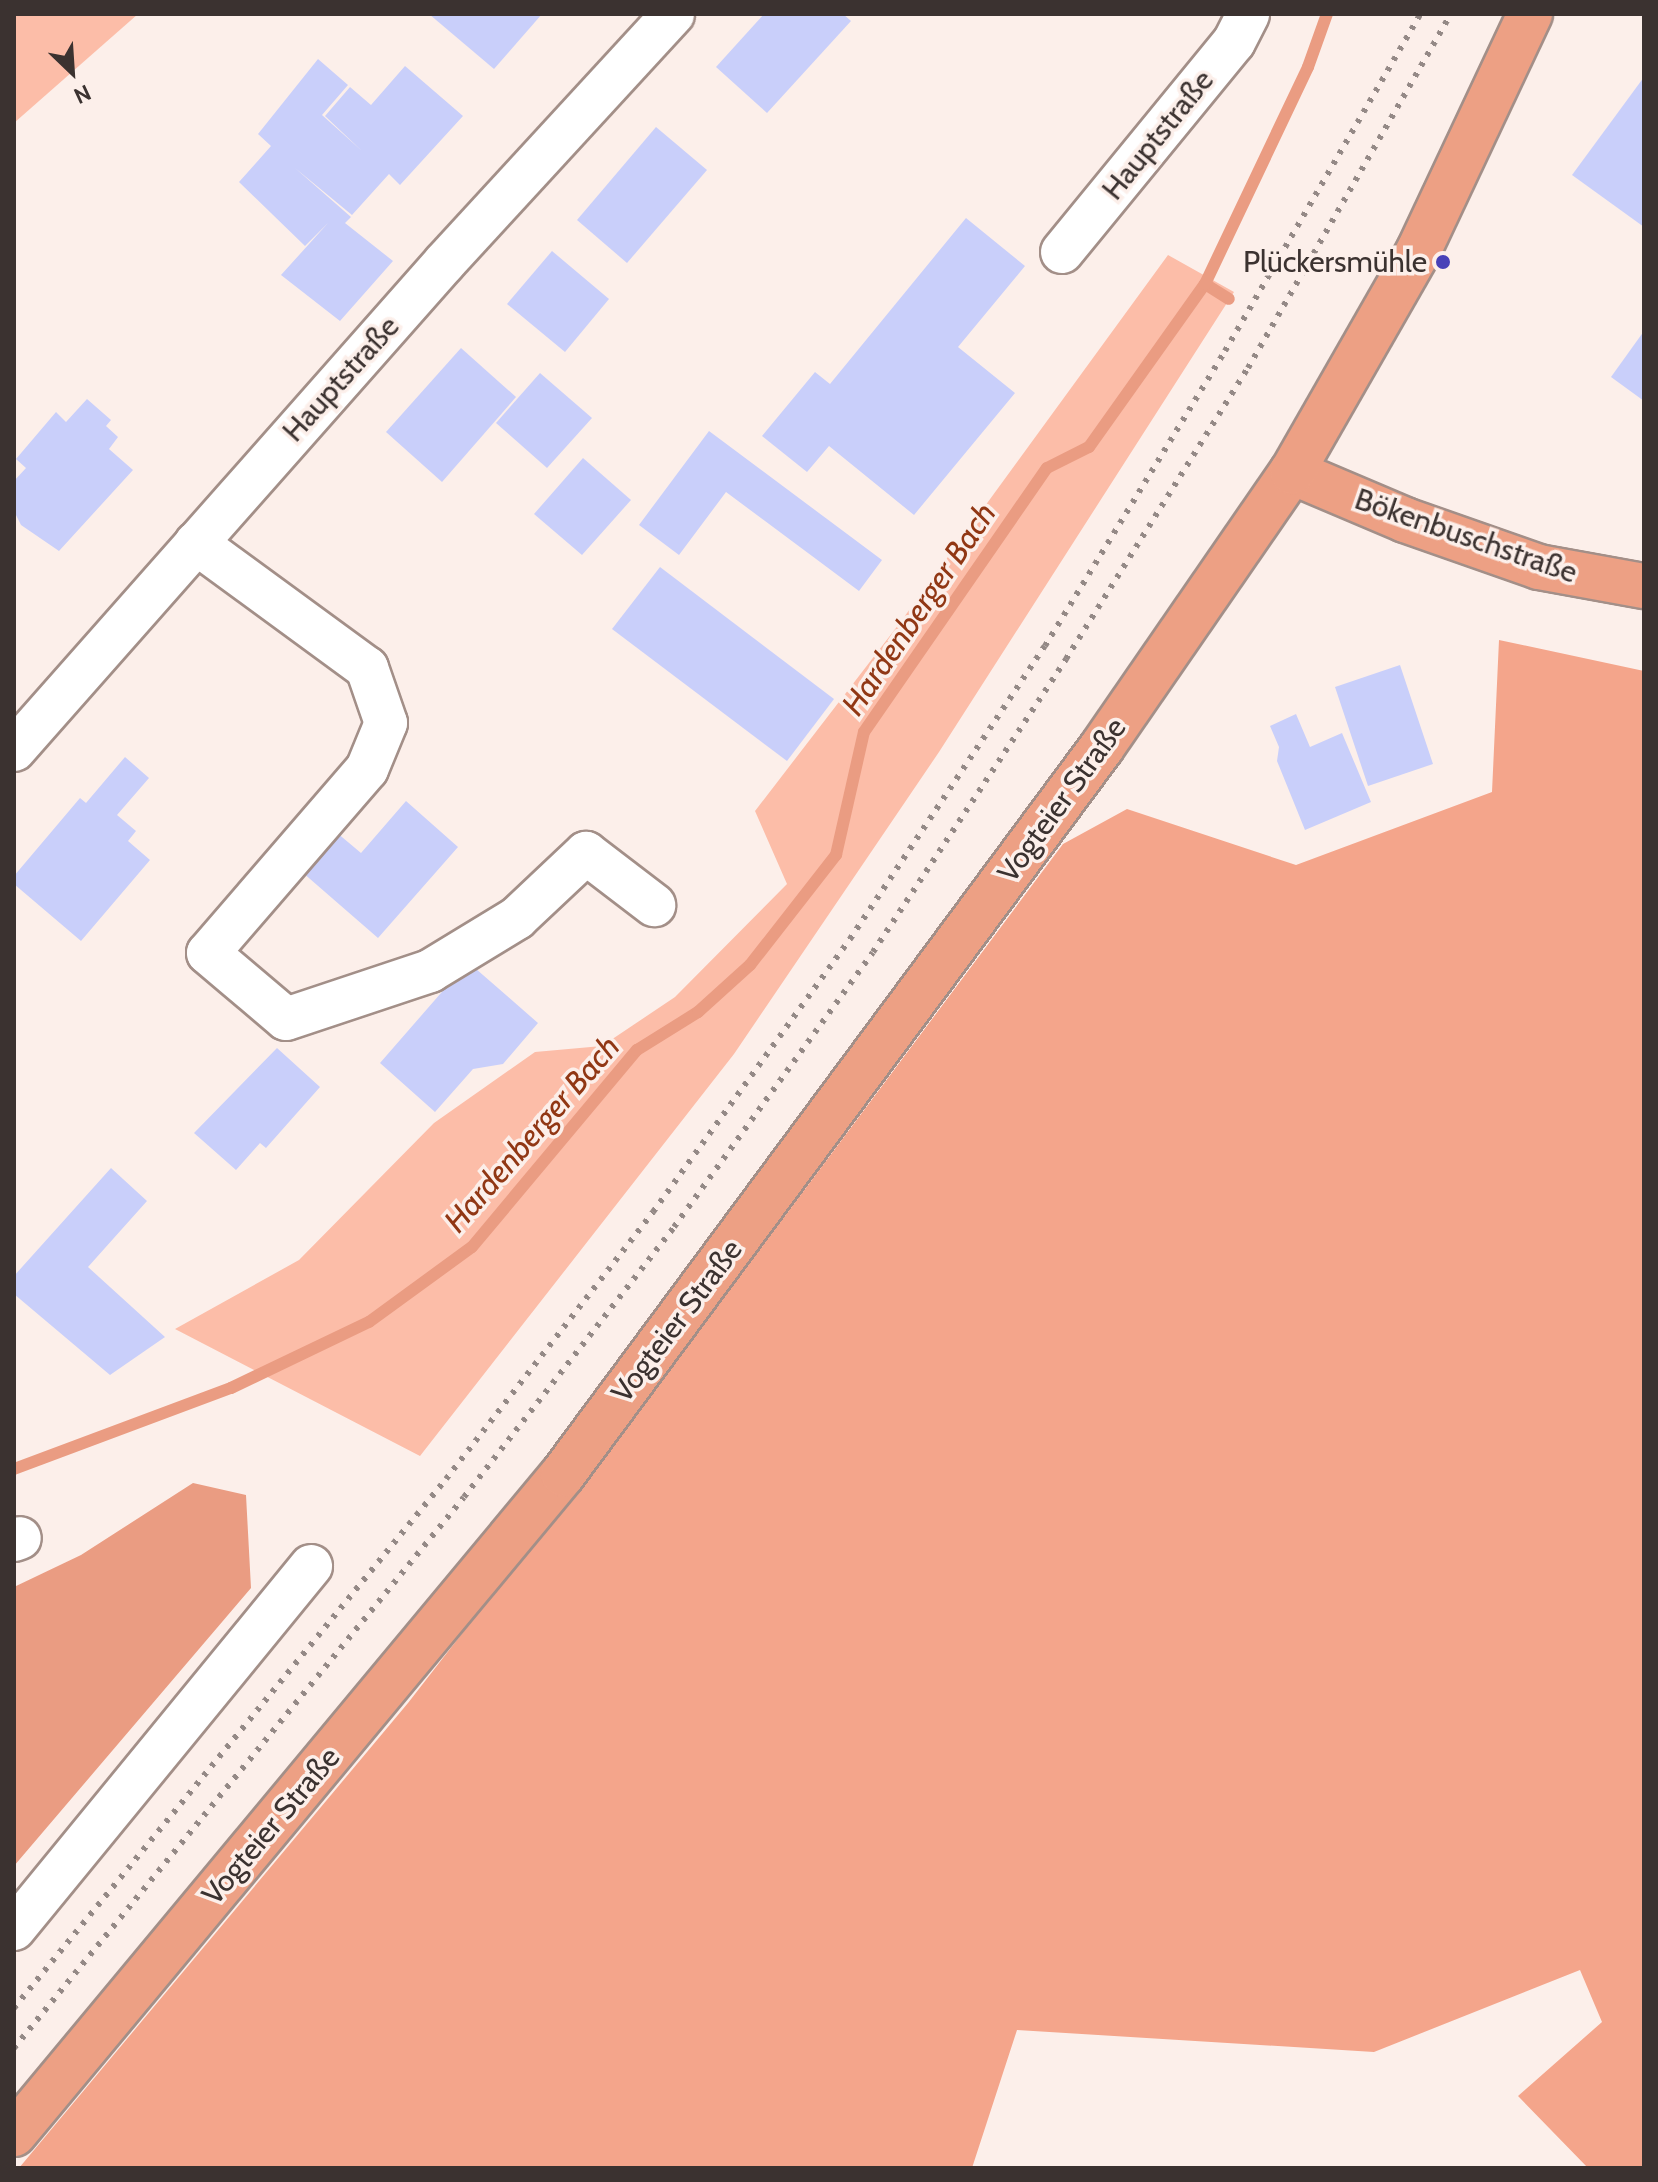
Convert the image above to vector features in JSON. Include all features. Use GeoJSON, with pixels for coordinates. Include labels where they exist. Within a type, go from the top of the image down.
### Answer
{"type":"FeatureCollection","features":[{"type":"Feature","properties":{"kind":"main road"},"geometry":{"type":"LineString","coordinates":[[1292,472],[1419,250],[1530,14]]}},
{"type":"Feature","properties":{"kind":"main road","name":"Bökenbuschstraße"},"geometry":{"type":"LineString","coordinates":[[1292,472],[1405,520],[1539,567],[1644,586]]}},
{"type":"Feature","properties":{"kind":"main road","name":"Vogteier Straße"},"geometry":{"type":"LineString","coordinates":[[14,2134],[563,1474],[1102,747],[1292,472]]}},
{"type":"Feature","properties":{"kind":"street","name":"Hauptstraße"},"geometry":{"type":"LineString","coordinates":[[14,750],[196,543],[673,14]]}},
{"type":"Feature","properties":{"kind":"street","name":"Hauptstraße"},"geometry":{"type":"LineString","coordinates":[[1062,252],[1234,42],[1248,14]]}},
{"type":"Feature","properties":{"kind":"street"},"geometry":{"type":"LineString","coordinates":[[196,543],[367,668],[386,723],[367,769],[208,953],[286,1019],[430,971],[517,918],[586,853],[654,905]]}},
{"type":"Feature","properties":{"kind":"street"},"geometry":{"type":"LineString","coordinates":[[14,1929],[311,1566]]}},
{"type":"Feature","properties":{"kind":"shaded area"},"geometry":{"type":"Polygon","coordinates":[[[14,14],[138,14],[14,123],[14,14]]]}},
{"type":"Feature","properties":{"kind":"shaded area"},"geometry":{"type":"Polygon","coordinates":[[[1168,255],[1234,292],[939,752],[734,1054],[420,1456],[175,1329],[299,1260],[434,1123],[535,1052],[602,1046],[675,997],[787,884],[755,811],[899,624],[1168,255]]]}},
{"type":"Feature","properties":{"kind":"shaded area"},"geometry":{"type":"Polygon","coordinates":[[[1499,640],[1644,671],[1644,2168],[1588,2168],[1518,2096],[1602,2022],[1580,1970],[1374,2052],[1017,2030],[972,2168],[19,2168],[408,1703],[740,1276],[1063,844],[1127,809],[1296,865],[1492,792],[1499,640]]]}},
{"type":"Feature","properties":{"kind":"shaded area"},"geometry":{"type":"Polygon","coordinates":[[[193,1483],[246,1495],[251,1588],[14,1866],[14,1587],[81,1555],[193,1483]]]}},
{"type":"Feature","properties":{"kind":"building"},"geometry":{"type":"Polygon","coordinates":[[[429,14],[542,14],[494,69],[429,14]]]}},
{"type":"Feature","properties":{"kind":"building"},"geometry":{"type":"Polygon","coordinates":[[[764,14],[843,14],[851,21],[767,113],[716,67],[764,14]]]}},
{"type":"Feature","properties":{"kind":"building"},"geometry":{"type":"Polygon","coordinates":[[[318,59],[348,85],[322,115],[362,151],[325,116],[350,87],[371,105],[405,66],[463,116],[400,185],[389,174],[352,215],[295,168],[351,217],[345,223],[393,261],[340,321],[281,275],[328,223],[305,246],[239,182],[271,146],[258,134],[318,59]]]}},
{"type":"Feature","properties":{"kind":"building"},"geometry":{"type":"Polygon","coordinates":[[[1644,77],[1644,227],[1572,175],[1644,77]]]}},
{"type":"Feature","properties":{"kind":"building"},"geometry":{"type":"Polygon","coordinates":[[[656,127],[707,170],[627,263],[577,220],[656,127]]]}},
{"type":"Feature","properties":{"kind":"building"},"geometry":{"type":"Polygon","coordinates":[[[966,218],[1025,266],[958,347],[1015,393],[914,515],[829,446],[807,472],[762,436],[815,372],[830,384],[966,218]]]}},
{"type":"Feature","properties":{"kind":"building"},"geometry":{"type":"Polygon","coordinates":[[[552,251],[609,299],[565,352],[507,304],[552,251]]]}},
{"type":"Feature","properties":{"kind":"building"},"geometry":{"type":"Polygon","coordinates":[[[1644,331],[1644,401],[1611,377],[1644,331]]]}},
{"type":"Feature","properties":{"kind":"building"},"geometry":{"type":"Polygon","coordinates":[[[461,348],[516,397],[442,482],[386,432],[461,348]]]}},
{"type":"Feature","properties":{"kind":"building"},"geometry":{"type":"Polygon","coordinates":[[[540,373],[592,418],[547,468],[496,423],[540,373]]]}},
{"type":"Feature","properties":{"kind":"building"},"geometry":{"type":"Polygon","coordinates":[[[87,399],[111,420],[106,426],[118,437],[109,449],[133,470],[59,551],[21,525],[14,511],[14,481],[26,468],[16,459],[56,412],[66,422],[87,399]]]}},
{"type":"Feature","properties":{"kind":"building"},"geometry":{"type":"Polygon","coordinates":[[[709,431],[882,560],[859,591],[726,492],[679,555],[639,525],[709,431]]]}},
{"type":"Feature","properties":{"kind":"building"},"geometry":{"type":"Polygon","coordinates":[[[583,458],[631,500],[582,555],[534,514],[583,458]]]}},
{"type":"Feature","properties":{"kind":"building"},"geometry":{"type":"Polygon","coordinates":[[[660,567],[834,699],[787,761],[612,629],[660,567]]]}},
{"type":"Feature","properties":{"kind":"building"},"geometry":{"type":"Polygon","coordinates":[[[1400,665],[1433,764],[1368,786],[1335,687],[1400,665]]]}},
{"type":"Feature","properties":{"kind":"building"},"geometry":{"type":"Polygon","coordinates":[[[1296,714],[1310,747],[1342,733],[1371,802],[1305,830],[1277,761],[1279,747],[1270,726],[1296,714]]]}},
{"type":"Feature","properties":{"kind":"building"},"geometry":{"type":"Polygon","coordinates":[[[125,757],[149,778],[117,815],[136,831],[128,841],[150,860],[81,941],[14,884],[14,876],[80,798],[86,803],[125,757]]]}},
{"type":"Feature","properties":{"kind":"building"},"geometry":{"type":"Polygon","coordinates":[[[406,801],[458,847],[378,938],[302,872],[336,832],[361,853],[406,801]]]}},
{"type":"Feature","properties":{"kind":"building"},"geometry":{"type":"Polygon","coordinates":[[[468,962],[538,1023],[503,1064],[473,1069],[435,1112],[380,1063],[468,962]]]}},
{"type":"Feature","properties":{"kind":"building"},"geometry":{"type":"Polygon","coordinates":[[[277,1048],[320,1087],[266,1148],[260,1143],[236,1170],[194,1133],[277,1048]]]}},
{"type":"Feature","properties":{"kind":"building"},"geometry":{"type":"Polygon","coordinates":[[[111,1168],[147,1201],[88,1267],[165,1337],[110,1375],[14,1294],[14,1276],[111,1168]]]}},
{"type":"Feature","properties":{"kind":"waterway","name":"Hardenberger Bach"},"geometry":{"type":"LineString","coordinates":[[14,1469],[231,1388],[369,1322],[472,1247],[637,1050],[698,1012],[750,965],[836,855],[864,732],[1047,468],[1089,447],[1205,284],[1308,67],[1327,14]]}},
{"type":"Feature","properties":{"kind":"waterway"},"geometry":{"type":"LineString","coordinates":[[1205,284],[1229,299]]}},
{"type":"Feature","properties":{"kind":"railway"},"geometry":{"type":"LineString","coordinates":[[14,2008],[446,1479],[653,1212],[850,939],[1045,646],[1225,351],[1420,14]]}},
{"type":"Feature","properties":{"kind":"railway"},"geometry":{"type":"LineString","coordinates":[[14,2048],[464,1497],[674,1227],[873,952],[1066,659],[1248,368],[1451,14]]}},
{"type":"Feature","properties":{"kind":"place","name":"Plückersmühle"},"geometry":{"type":"Point","coordinates":[1443,262]}}]}
